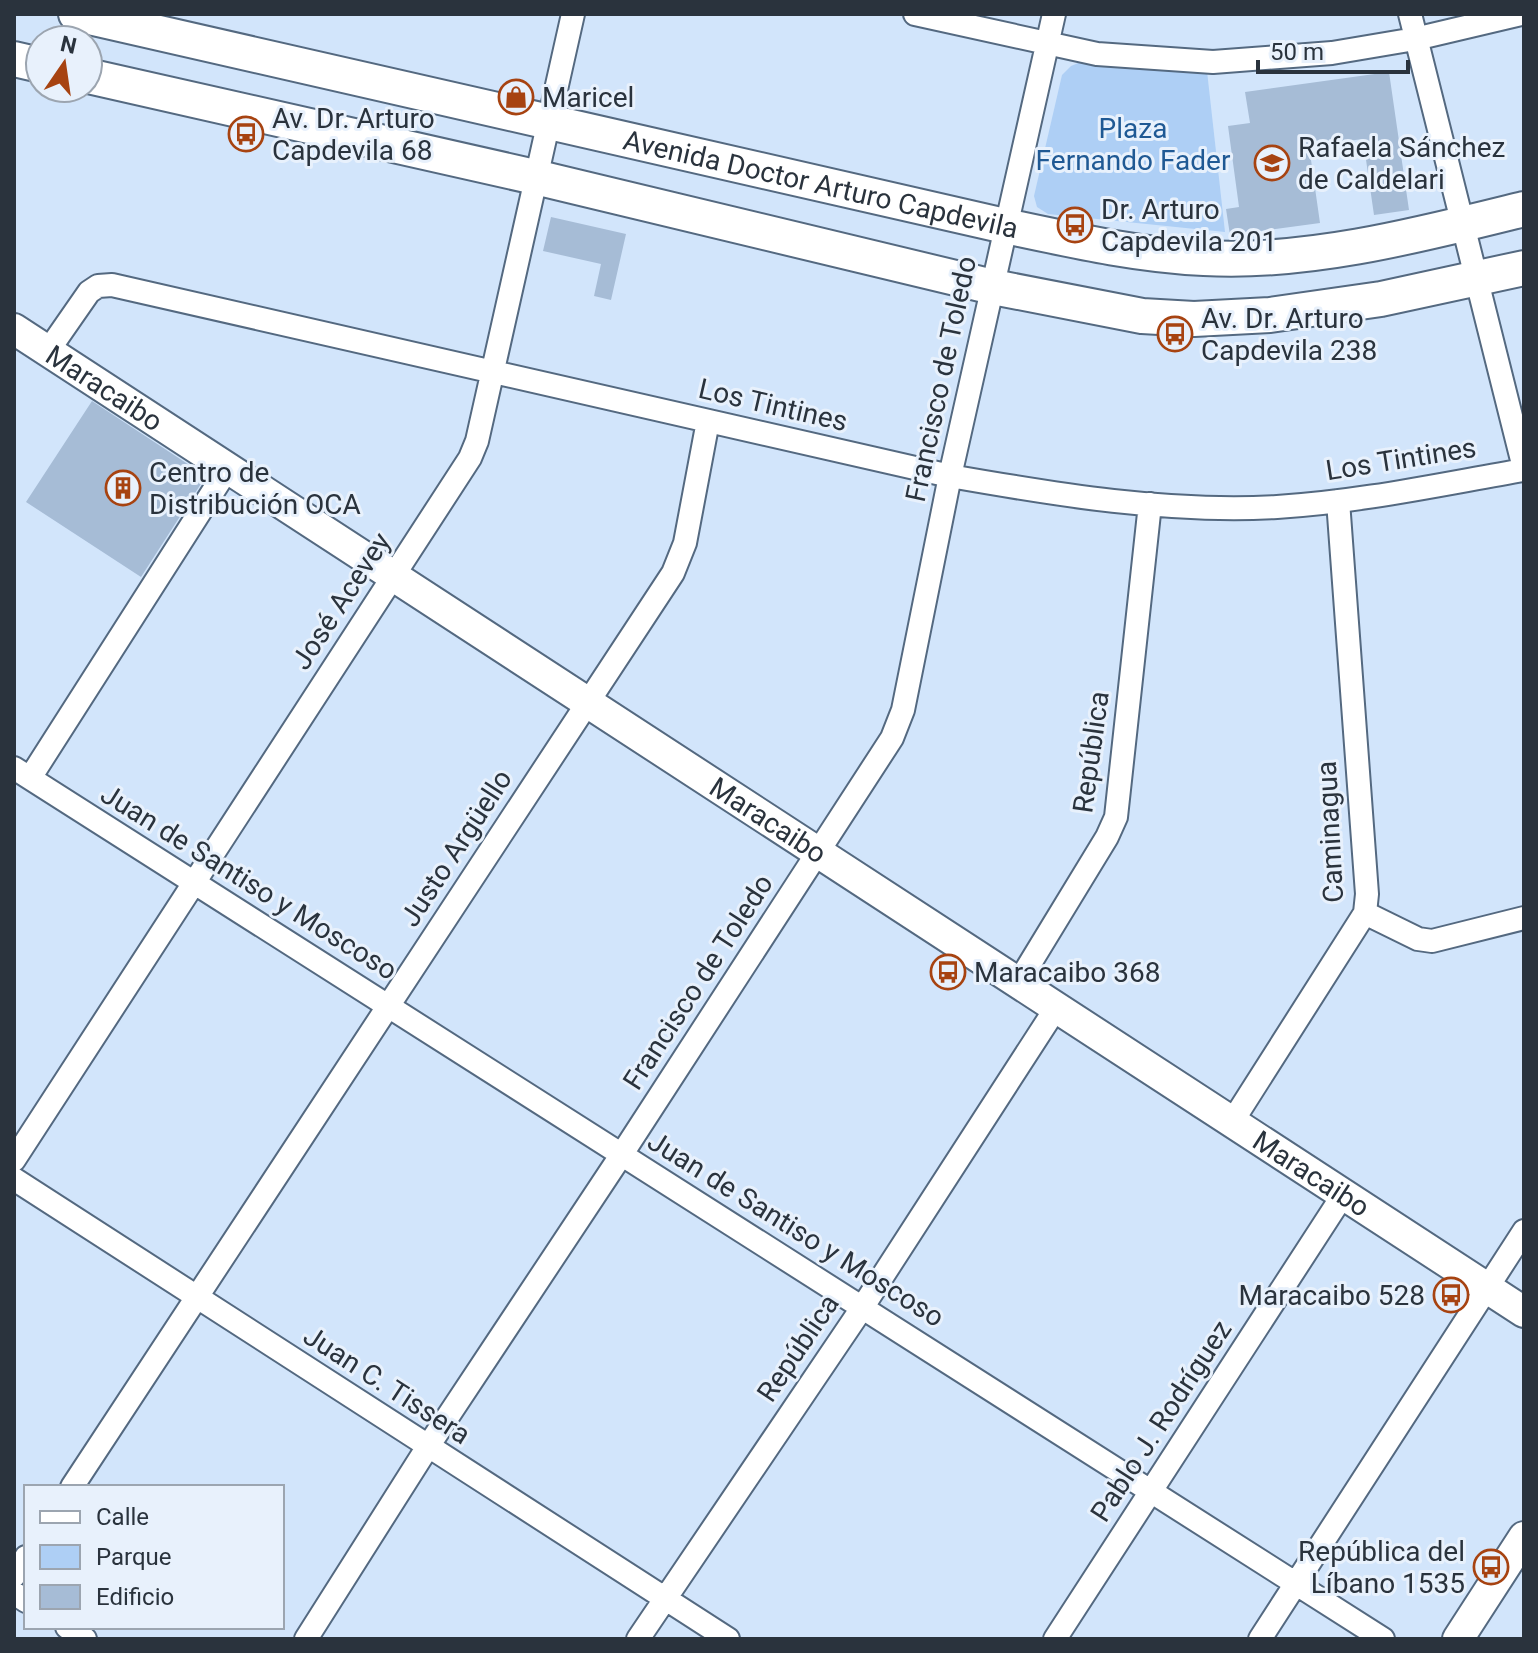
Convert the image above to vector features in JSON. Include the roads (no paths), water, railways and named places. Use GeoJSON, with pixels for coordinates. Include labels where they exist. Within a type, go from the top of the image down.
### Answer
{"type":"FeatureCollection","features":[{"type":"Feature","properties":{"kind":"main road","name":"Avenida Doctor Arturo Capdevila"},"geometry":{"type":"LineString","coordinates":[[76,14],[1005,226],[1152,255],[1253,259],[1307,253],[1463,224],[1524,209]]}},
{"type":"Feature","properties":{"kind":"main road","name":"Avenida Doctor Arturo Capdevila"},"geometry":{"type":"LineString","coordinates":[[104,80],[535,177],[993,287],[1142,316],[1194,319],[1270,315],[1381,299],[1524,268]]}},
{"type":"Feature","properties":{"kind":"main road","name":"Maracaibo"},"geometry":{"type":"LineString","coordinates":[[14,329],[1524,1312]]}},
{"type":"Feature","properties":{"kind":"main road"},"geometry":{"type":"LineString","coordinates":[[1458,1639],[1524,1537]]}},
{"type":"Feature","properties":{"kind":"street","name":"José Acevey"},"geometry":{"type":"LineString","coordinates":[[14,1160],[470,458],[477,441],[573,14]]}},
{"type":"Feature","properties":{"kind":"street"},"geometry":{"type":"LineString","coordinates":[[915,14],[1097,54],[1213,62],[1332,53],[1415,39],[1521,14]]}},
{"type":"Feature","properties":{"kind":"street","name":"Francisco de Toledo"},"geometry":{"type":"LineString","coordinates":[[306,1639],[427,1448],[892,738],[903,710],[950,476],[1054,14]]}},
{"type":"Feature","properties":{"kind":"street"},"geometry":{"type":"LineString","coordinates":[[1410,14],[1524,469]]}},
{"type":"Feature","properties":{"kind":"street","name":"Los Tintines"},"geometry":{"type":"LineString","coordinates":[[48,351],[89,292],[98,286],[112,285],[950,476],[1046,493],[1150,504],[1275,507],[1338,501],[1524,469]]}},
{"type":"Feature","properties":{"kind":"street","name":"Justo Argüello"},"geometry":{"type":"LineString","coordinates":[[73,1485],[681,557],[708,421]]}},
{"type":"Feature","properties":{"kind":"street"},"geometry":{"type":"LineString","coordinates":[[22,773],[228,468]]}},
{"type":"Feature","properties":{"kind":"street","name":"Caminagua"},"geometry":{"type":"LineString","coordinates":[[1232,1122],[1365,913],[1366,878],[1338,501]]}},
{"type":"Feature","properties":{"kind":"street","name":"República"},"geometry":{"type":"LineString","coordinates":[[1018,983],[1107,837],[1116,817],[1150,504]]}},
{"type":"Feature","properties":{"kind":"street","name":"Juan de Santiso y Moscoso"},"geometry":{"type":"LineString","coordinates":[[22,773],[1383,1639]]}},
{"type":"Feature","properties":{"kind":"street"},"geometry":{"type":"LineString","coordinates":[[1365,913],[1418,939],[1432,941],[1524,918]]}},
{"type":"Feature","properties":{"kind":"street","name":"República"},"geometry":{"type":"LineString","coordinates":[[638,1639],[862,1308],[1056,1008]]}},
{"type":"Feature","properties":{"kind":"street","name":"Juan C. Tissera"},"geometry":{"type":"LineString","coordinates":[[14,1179],[427,1448],[728,1639]]}},
{"type":"Feature","properties":{"kind":"street","name":"Pablo J. Rodríguez"},"geometry":{"type":"LineString","coordinates":[[1055,1639],[1343,1195]]}},
{"type":"Feature","properties":{"kind":"street"},"geometry":{"type":"LineString","coordinates":[[1260,1639],[1524,1231]]}},
{"type":"Feature","properties":{"kind":"place","name":"Maricel"},"geometry":{"type":"Point","coordinates":[516,97]}},
{"type":"Feature","properties":{"kind":"place","name":"Av. Dr. Arturo Capdevila 68"},"geometry":{"type":"Point","coordinates":[246,134]}},
{"type":"Feature","properties":{"kind":"place","name":"Rafaela Sánchez de Caldelari"},"geometry":{"type":"Point","coordinates":[1272,163]}},
{"type":"Feature","properties":{"kind":"place","name":"Dr. Arturo Capdevila 201"},"geometry":{"type":"Point","coordinates":[1075,225]}},
{"type":"Feature","properties":{"kind":"place","name":"Av. Dr. Arturo Capdevila 238"},"geometry":{"type":"Point","coordinates":[1175,334]}},
{"type":"Feature","properties":{"kind":"place","name":"Centro de Distribución OCA"},"geometry":{"type":"Point","coordinates":[123,488]}},
{"type":"Feature","properties":{"kind":"place","name":"Maracaibo 368"},"geometry":{"type":"Point","coordinates":[948,972]}},
{"type":"Feature","properties":{"kind":"place","name":"Maracaibo 528"},"geometry":{"type":"Point","coordinates":[1451,1295]}},
{"type":"Feature","properties":{"kind":"place","name":"República del Líbano 1535"},"geometry":{"type":"Point","coordinates":[1491,1567]}},
{"type":"Feature","properties":{"kind":"park label","name":"Plaza Fernando Fader"},"geometry":{"type":"Point","coordinates":[1133,144]}}]}
